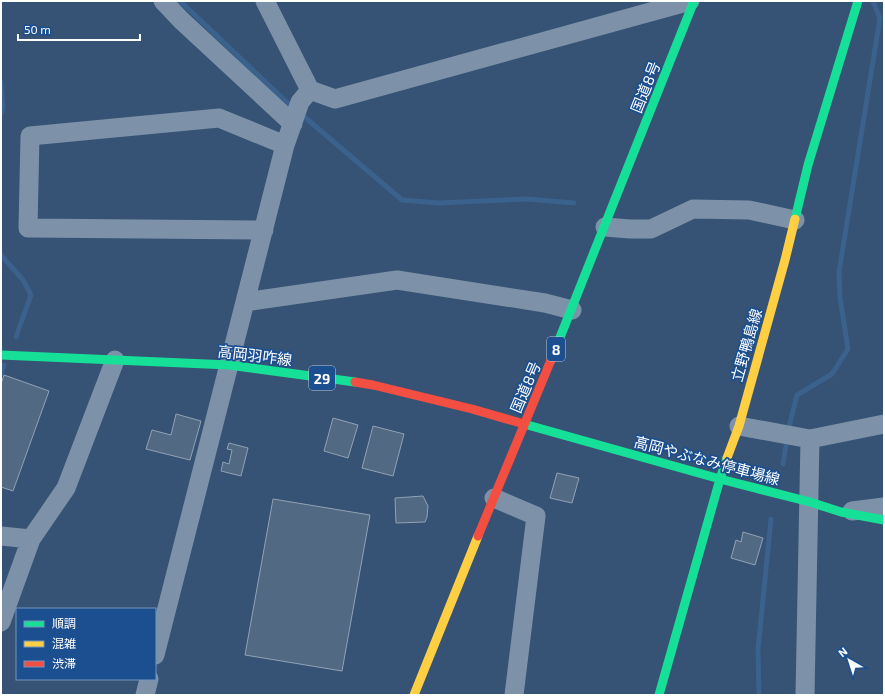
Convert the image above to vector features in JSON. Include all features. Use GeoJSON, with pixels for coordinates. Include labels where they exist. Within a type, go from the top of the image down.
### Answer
{"type":"FeatureCollection","features":[{"type":"Feature","properties":{"kind":"main road","name":"国道8号"},"geometry":{"type":"LineString","coordinates":[[414,695],[524,424],[542,385],[694,1]]}},
{"type":"Feature","properties":{"kind":"main road","name":"立野鴨島線"},"geometry":{"type":"LineString","coordinates":[[659,695],[720,479],[739,426],[785,260],[808,165],[858,1]]}},
{"type":"Feature","properties":{"kind":"main road","name":"高岡羽咋線"},"geometry":{"type":"LineString","coordinates":[[1,355],[229,365],[373,385],[472,409],[524,424]]}},
{"type":"Feature","properties":{"kind":"main road","name":"高岡やぶなみ停車場線"},"geometry":{"type":"LineString","coordinates":[[524,424],[720,479],[810,502],[841,512],[884,520]]}},
{"type":"Feature","properties":{"kind":"street"},"geometry":{"type":"LineString","coordinates":[[162,1],[292,124]]}},
{"type":"Feature","properties":{"kind":"street"},"geometry":{"type":"LineString","coordinates":[[265,1],[310,90],[335,99],[690,1]]}},
{"type":"Feature","properties":{"kind":"street"},"geometry":{"type":"LineString","coordinates":[[156,651],[285,146],[300,102],[310,90]]}},
{"type":"Feature","properties":{"kind":"street"},"geometry":{"type":"LineString","coordinates":[[264,230],[28,228],[30,136],[219,118],[285,146]]}},
{"type":"Feature","properties":{"kind":"street"},"geometry":{"type":"LineString","coordinates":[[605,227],[651,229],[693,208],[749,210],[795,220]]}},
{"type":"Feature","properties":{"kind":"street"},"geometry":{"type":"LineString","coordinates":[[246,302],[397,280],[545,304],[572,310]]}},
{"type":"Feature","properties":{"kind":"street"},"geometry":{"type":"LineString","coordinates":[[1,622],[31,539],[66,488],[115,360]]}},
{"type":"Feature","properties":{"kind":"street"},"geometry":{"type":"LineString","coordinates":[[739,426],[810,439],[884,424]]}},
{"type":"Feature","properties":{"kind":"street"},"geometry":{"type":"LineString","coordinates":[[805,695],[810,502],[810,439]]}},
{"type":"Feature","properties":{"kind":"street"},"geometry":{"type":"LineString","coordinates":[[494,498],[536,516],[514,695]]}},
{"type":"Feature","properties":{"kind":"street"},"geometry":{"type":"LineString","coordinates":[[841,512],[884,507]]}},
{"type":"Feature","properties":{"kind":"street"},"geometry":{"type":"LineString","coordinates":[[1,536],[31,539]]}},
{"type":"Feature","properties":{"kind":"street"},"geometry":{"type":"LineString","coordinates":[[145,695],[149,680]]}},
{"type":"Feature","properties":{"kind":"building"},"geometry":{"type":"Polygon","coordinates":[[[4,375],[49,391],[13,491],[1,487],[1,384],[4,375]]]}},
{"type":"Feature","properties":{"kind":"building"},"geometry":{"type":"Polygon","coordinates":[[[176,414],[201,421],[190,460],[146,449],[152,430],[171,435],[176,414]]]}},
{"type":"Feature","properties":{"kind":"building"},"geometry":{"type":"Polygon","coordinates":[[[333,418],[358,425],[348,458],[324,451],[333,418]]]}},
{"type":"Feature","properties":{"kind":"building"},"geometry":{"type":"Polygon","coordinates":[[[373,426],[404,434],[393,476],[362,468],[373,426]]]}},
{"type":"Feature","properties":{"kind":"building"},"geometry":{"type":"Polygon","coordinates":[[[229,443],[248,448],[241,476],[221,471],[223,462],[229,464],[232,450],[227,449],[229,443]]]}},
{"type":"Feature","properties":{"kind":"building"},"geometry":{"type":"Polygon","coordinates":[[[557,473],[579,478],[572,503],[550,498],[557,473]]]}},
{"type":"Feature","properties":{"kind":"building"},"geometry":{"type":"Polygon","coordinates":[[[423,496],[428,506],[425,522],[396,523],[395,498],[423,496]]]}},
{"type":"Feature","properties":{"kind":"building"},"geometry":{"type":"Polygon","coordinates":[[[273,499],[370,515],[342,671],[245,655],[273,499]]]}},
{"type":"Feature","properties":{"kind":"building"},"geometry":{"type":"Polygon","coordinates":[[[743,532],[763,538],[755,565],[731,558],[736,540],[741,542],[743,532]]]}},
{"type":"Feature","properties":{"kind":"waterway"},"geometry":{"type":"LineString","coordinates":[[180,1],[293,108]]}},
{"type":"Feature","properties":{"kind":"waterway"},"geometry":{"type":"LineString","coordinates":[[788,431],[797,395],[832,374],[848,349],[840,298],[839,272],[880,18],[873,1]]}},
{"type":"Feature","properties":{"kind":"waterway"},"geometry":{"type":"LineString","coordinates":[[1,82],[3,108],[1,114]]}},
{"type":"Feature","properties":{"kind":"waterway"},"geometry":{"type":"LineString","coordinates":[[301,114],[402,200],[439,203],[527,199],[574,203]]}},
{"type":"Feature","properties":{"kind":"waterway"},"geometry":{"type":"LineString","coordinates":[[1,255],[23,280],[31,295],[16,337]]}},
{"type":"Feature","properties":{"kind":"waterway"},"geometry":{"type":"LineString","coordinates":[[1,374],[4,365]]}},
{"type":"Feature","properties":{"kind":"waterway"},"geometry":{"type":"LineString","coordinates":[[783,464],[787,439]]}},
{"type":"Feature","properties":{"kind":"waterway"},"geometry":{"type":"LineString","coordinates":[[759,695],[758,649],[771,519]]}},
{"type":"Feature","properties":{"kind":"traffic: fast"},"geometry":{"type":"LineString","coordinates":[[551,360],[694,1]]}},
{"type":"Feature","properties":{"kind":"traffic: fast"},"geometry":{"type":"LineString","coordinates":[[795,219],[808,165],[858,1]]}},
{"type":"Feature","properties":{"kind":"traffic: fast"},"geometry":{"type":"LineString","coordinates":[[1,355],[229,365],[355,382]]}},
{"type":"Feature","properties":{"kind":"traffic: fast"},"geometry":{"type":"LineString","coordinates":[[524,424],[720,479],[810,502],[841,512],[884,520]]}},
{"type":"Feature","properties":{"kind":"traffic: fast"},"geometry":{"type":"LineString","coordinates":[[659,695],[727,458]]}},
{"type":"Feature","properties":{"kind":"traffic: slow"},"geometry":{"type":"LineString","coordinates":[[727,458],[739,426],[795,219]]}},
{"type":"Feature","properties":{"kind":"traffic: slow"},"geometry":{"type":"LineString","coordinates":[[414,695],[478,536]]}},
{"type":"Feature","properties":{"kind":"traffic: jam"},"geometry":{"type":"LineString","coordinates":[[478,536],[551,360]]}},
{"type":"Feature","properties":{"kind":"traffic: jam"},"geometry":{"type":"LineString","coordinates":[[355,382],[472,409],[524,424]]}}]}
